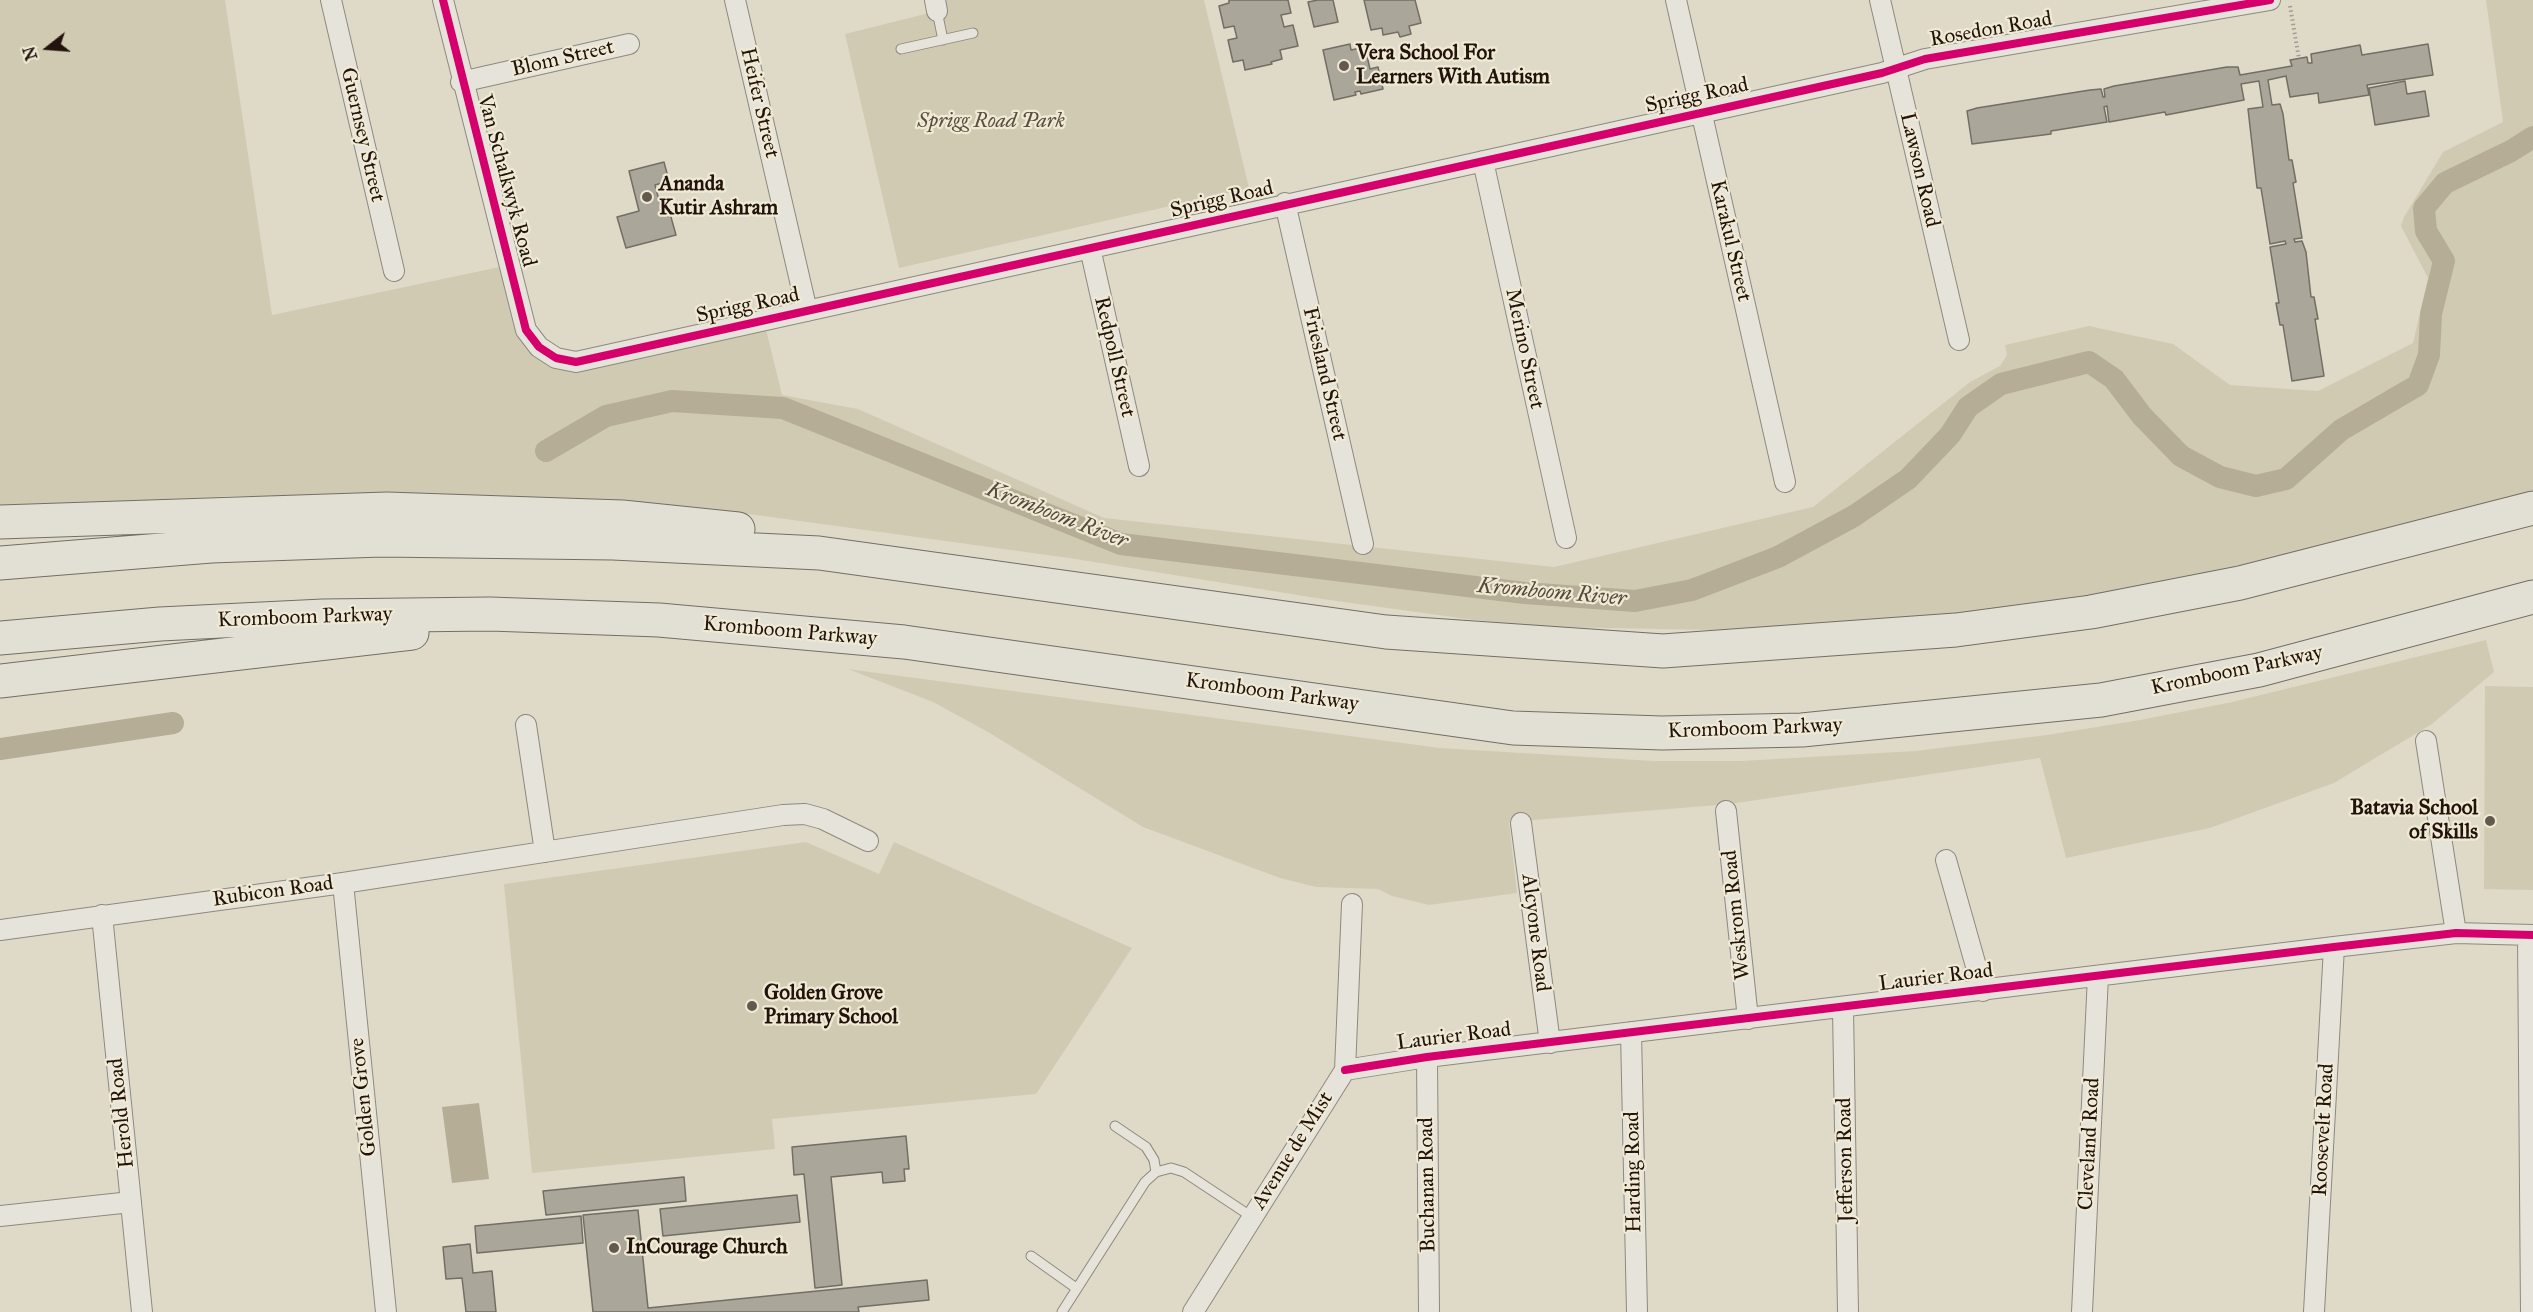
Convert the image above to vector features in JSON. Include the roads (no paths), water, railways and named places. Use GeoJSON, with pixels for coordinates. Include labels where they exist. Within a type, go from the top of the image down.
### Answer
{"type":"FeatureCollection","features":[{"type":"Feature","properties":{"kind":"highway"},"geometry":{"type":"LineString","coordinates":[[0,563],[212,546],[403,540],[613,543],[819,553],[1386,632],[1663,651],[1956,630],[2091,612],[2240,583],[2533,508]]}},
{"type":"Feature","properties":{"kind":"highway"},"geometry":{"type":"LineString","coordinates":[[0,522],[334,510],[537,513],[622,517],[761,532],[819,553]]}},
{"type":"Feature","properties":{"kind":"highway","name":"Kromboom Parkway"},"geometry":{"type":"LineString","coordinates":[[0,638],[269,618],[490,614],[659,620],[824,633],[904,642],[1513,728],[1662,733],[1802,730],[2101,700],[2259,670],[2533,597]]}},
{"type":"Feature","properties":{"kind":"highway"},"geometry":{"type":"LineString","coordinates":[[0,681],[396,636],[490,614]]}},
{"type":"Feature","properties":{"kind":"street","name":"Guernsey Street"},"geometry":{"type":"LineString","coordinates":[[331,0],[394,271]]}},
{"type":"Feature","properties":{"kind":"street","name":"Van Schalkwyk Road"},"geometry":{"type":"LineString","coordinates":[[443,0],[461,82],[526,330],[539,348],[556,358]]}},
{"type":"Feature","properties":{"kind":"street","name":"Heifer Street"},"geometry":{"type":"LineString","coordinates":[[735,0],[807,311]]}},
{"type":"Feature","properties":{"kind":"street","name":"Karakul Street"},"geometry":{"type":"LineString","coordinates":[[1676,0],[1785,482]]}},
{"type":"Feature","properties":{"kind":"street","name":"Lawson Road"},"geometry":{"type":"LineString","coordinates":[[1880,0],[1959,340]]}},
{"type":"Feature","properties":{"kind":"street","name":"Rosedon Road"},"geometry":{"type":"LineString","coordinates":[[1896,68],[1924,59],[2270,0]]}},
{"type":"Feature","properties":{"kind":"street","name":"Blom Street"},"geometry":{"type":"LineString","coordinates":[[461,82],[629,44]]}},
{"type":"Feature","properties":{"kind":"street","name":"Sprigg Road"},"geometry":{"type":"LineString","coordinates":[[556,358],[576,362],[1896,68]]}},
{"type":"Feature","properties":{"kind":"street","name":"Merino Street"},"geometry":{"type":"LineString","coordinates":[[1483,161],[1566,537]]}},
{"type":"Feature","properties":{"kind":"street","name":"Friesland Street"},"geometry":{"type":"LineString","coordinates":[[1285,203],[1363,544]]}},
{"type":"Feature","properties":{"kind":"street","name":"Redpoll Street"},"geometry":{"type":"LineString","coordinates":[[1090,248],[1139,466]]}},
{"type":"Feature","properties":{"kind":"street"},"geometry":{"type":"LineString","coordinates":[[526,724],[545,852]]}},
{"type":"Feature","properties":{"kind":"street"},"geometry":{"type":"LineString","coordinates":[[2426,741],[2457,933]]}},
{"type":"Feature","properties":{"kind":"street","name":"Weskrom Road"},"geometry":{"type":"LineString","coordinates":[[1726,811],[1748,1019]]}},
{"type":"Feature","properties":{"kind":"street","name":"Rubicon Road"},"geometry":{"type":"LineString","coordinates":[[0,930],[343,883],[805,814],[823,819],[868,841]]}},
{"type":"Feature","properties":{"kind":"street","name":"Alcyone Road"},"geometry":{"type":"LineString","coordinates":[[1521,823],[1550,1043]]}},
{"type":"Feature","properties":{"kind":"street"},"geometry":{"type":"LineString","coordinates":[[1946,860],[1983,991]]}},
{"type":"Feature","properties":{"kind":"street","name":"Golden Grove"},"geometry":{"type":"LineString","coordinates":[[343,883],[386,1312]]}},
{"type":"Feature","properties":{"kind":"street","name":"Avenue de Mist"},"geometry":{"type":"LineString","coordinates":[[1193,1312],[1345,1070],[1352,904]]}},
{"type":"Feature","properties":{"kind":"street","name":"Herold Road"},"geometry":{"type":"LineString","coordinates":[[102,915],[142,1312]]}},
{"type":"Feature","properties":{"kind":"street","name":"Laurier Road"},"geometry":{"type":"LineString","coordinates":[[1345,1070],[1427,1057],[2334,947],[2457,933],[2531,935]]}},
{"type":"Feature","properties":{"kind":"street"},"geometry":{"type":"LineString","coordinates":[[2531,935],[2531,1312]]}},
{"type":"Feature","properties":{"kind":"street","name":"Roosevelt Road"},"geometry":{"type":"LineString","coordinates":[[2314,1312],[2334,947]]}},
{"type":"Feature","properties":{"kind":"street","name":"Cleveland Road"},"geometry":{"type":"LineString","coordinates":[[2082,1312],[2098,976]]}},
{"type":"Feature","properties":{"kind":"street","name":"Jefferson Road"},"geometry":{"type":"LineString","coordinates":[[1843,1008],[1848,1312]]}},
{"type":"Feature","properties":{"kind":"street","name":"Harding Road"},"geometry":{"type":"LineString","coordinates":[[1632,1032],[1637,1312]]}},
{"type":"Feature","properties":{"kind":"street","name":"Buchanan Road"},"geometry":{"type":"LineString","coordinates":[[1427,1057],[1430,1312]]}},
{"type":"Feature","properties":{"kind":"street"},"geometry":{"type":"LineString","coordinates":[[0,1216],[131,1202]]}},
{"type":"Feature","properties":{"kind":"lane"},"geometry":{"type":"LineString","coordinates":[[936,6],[943,39]]}},
{"type":"Feature","properties":{"kind":"lane"},"geometry":{"type":"LineString","coordinates":[[901,50],[973,33]]}},
{"type":"Feature","properties":{"kind":"lane"},"geometry":{"type":"LineString","coordinates":[[1115,1126],[1146,1147],[1154,1160],[1156,1172]]}},
{"type":"Feature","properties":{"kind":"lane"},"geometry":{"type":"LineString","coordinates":[[1062,1312],[1145,1182],[1156,1172],[1171,1168],[1184,1172],[1252,1217]]}},
{"type":"Feature","properties":{"kind":"lane"},"geometry":{"type":"LineString","coordinates":[[1031,1256],[1076,1288]]}},
{"type":"Feature","properties":{"kind":"waterway","name":"Kromboom River"},"geometry":{"type":"LineString","coordinates":[[546,451],[606,416],[672,401],[783,408],[1121,544],[1525,593],[1635,601],[1692,590],[1778,557],[1854,516],[1908,479],[1950,435],[1968,407],[2001,384],[2089,362],[2114,379],[2142,416],[2181,456],[2220,477],[2256,486],[2286,479],[2341,430],[2418,385],[2429,355],[2431,314],[2444,261],[2426,231],[2424,208],[2445,183],[2511,151],[2533,137]]}},
{"type":"Feature","properties":{"kind":"waterway","name":"Kromboom River"},"geometry":{"type":"LineString","coordinates":[[0,749],[173,723]]}},
{"type":"Feature","properties":{"kind":"place","name":"Vera School For Learners With Autism"},"geometry":{"type":"Point","coordinates":[1344,66]}},
{"type":"Feature","properties":{"kind":"place","name":"Ananda Kutir Ashram"},"geometry":{"type":"Point","coordinates":[647,197]}},
{"type":"Feature","properties":{"kind":"place","name":"Batavia School of Skills"},"geometry":{"type":"Point","coordinates":[2490,821]}},
{"type":"Feature","properties":{"kind":"place","name":"Golden Grove Primary School"},"geometry":{"type":"Point","coordinates":[752,1006]}},
{"type":"Feature","properties":{"kind":"place","name":"InCourage Church"},"geometry":{"type":"Point","coordinates":[614,1248]}},
{"type":"Feature","properties":{"kind":"park label","name":"Sprigg Road Park"},"geometry":{"type":"Point","coordinates":[991,122]}}]}
